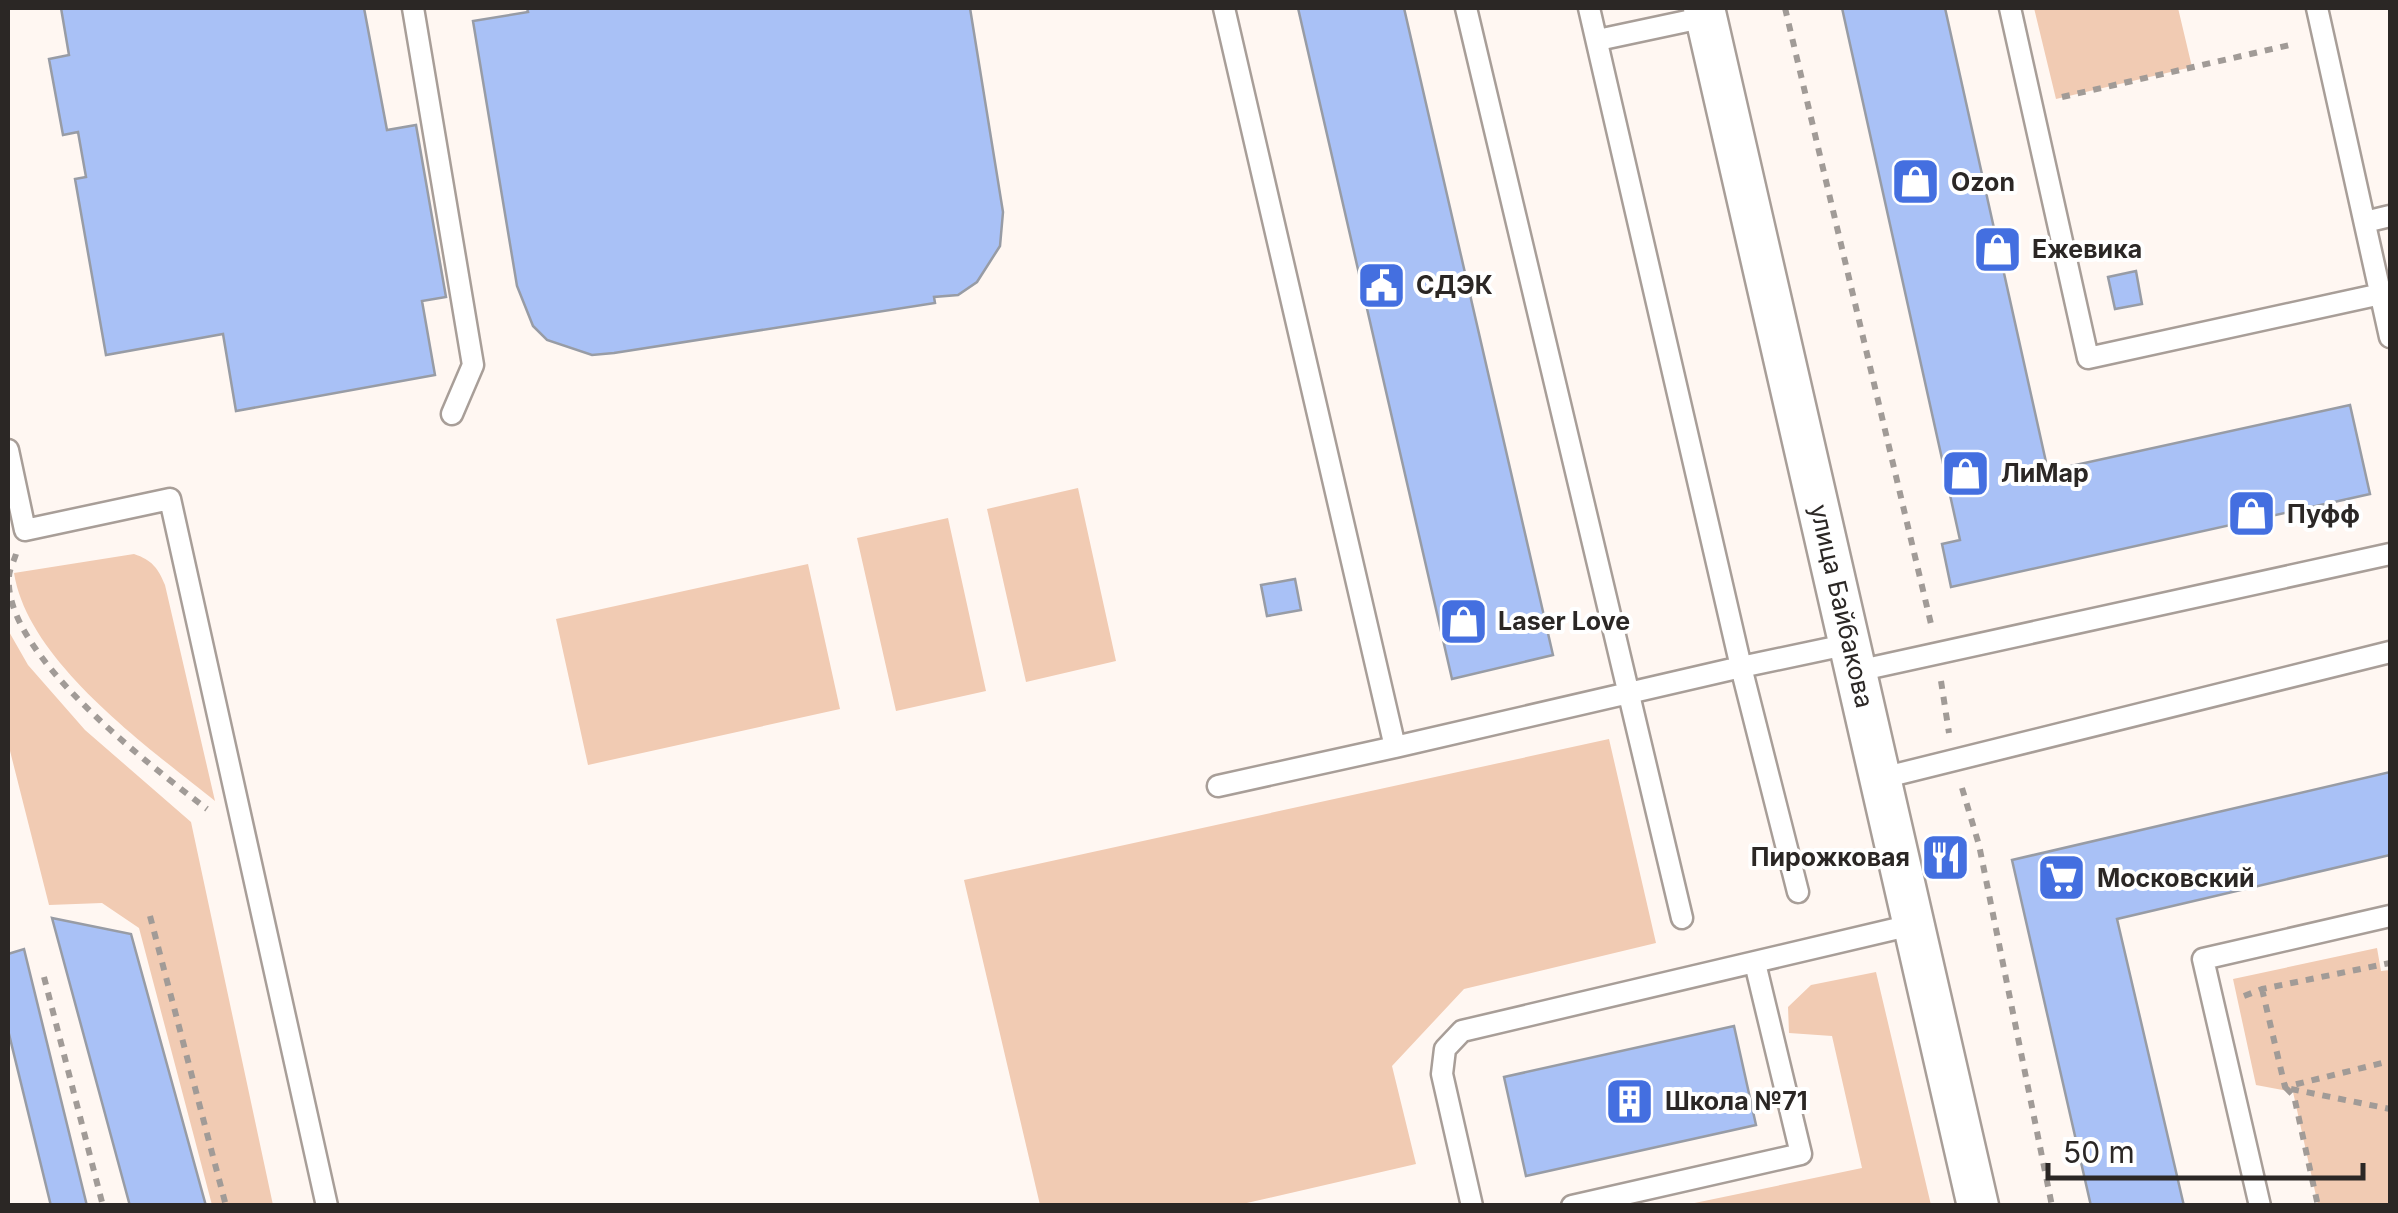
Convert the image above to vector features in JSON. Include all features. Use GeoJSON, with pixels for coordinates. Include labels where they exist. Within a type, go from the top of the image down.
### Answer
{"type":"FeatureCollection","features":[{"type":"Feature","properties":{"kind":"street","name":"улица Байбакова"},"geometry":{"type":"LineString","coordinates":[[1705,12],[1978,1206]]}},
{"type":"Feature","properties":{"kind":"lane"},"geometry":{"type":"LineString","coordinates":[[412,8],[473,364],[452,414]]}},
{"type":"Feature","properties":{"kind":"lane"},"geometry":{"type":"LineString","coordinates":[[1224,8],[1395,747]]}},
{"type":"Feature","properties":{"kind":"lane"},"geometry":{"type":"LineString","coordinates":[[1466,8],[1682,918]]}},
{"type":"Feature","properties":{"kind":"lane"},"geometry":{"type":"LineString","coordinates":[[1590,8],[1798,892]]}},
{"type":"Feature","properties":{"kind":"lane"},"geometry":{"type":"LineString","coordinates":[[2010,8],[2088,358],[2381,294]]}},
{"type":"Feature","properties":{"kind":"lane"},"geometry":{"type":"LineString","coordinates":[[2318,8],[2390,338]]}},
{"type":"Feature","properties":{"kind":"lane"},"geometry":{"type":"LineString","coordinates":[[1598,40],[1705,12]]}},
{"type":"Feature","properties":{"kind":"lane"},"geometry":{"type":"LineString","coordinates":[[2365,222],[2390,216]]}},
{"type":"Feature","properties":{"kind":"lane"},"geometry":{"type":"LineString","coordinates":[[8,450],[25,530],[170,499],[327,1206]]}},
{"type":"Feature","properties":{"kind":"lane"},"geometry":{"type":"LineString","coordinates":[[1218,786],[1742,667],[1937,652],[2390,554]]}},
{"type":"Feature","properties":{"kind":"lane"},"geometry":{"type":"LineString","coordinates":[[1882,778],[2390,652]]}},
{"type":"Feature","properties":{"kind":"lane"},"geometry":{"type":"LineString","coordinates":[[2260,1206],[2204,959],[2390,916]]}},
{"type":"Feature","properties":{"kind":"lane"},"geometry":{"type":"LineString","coordinates":[[1472,1206],[1442,1074],[1444,1049],[1462,1031],[1916,924]]}},
{"type":"Feature","properties":{"kind":"lane"},"geometry":{"type":"LineString","coordinates":[[1572,1206],[1801,1154],[1755,962]]}},
{"type":"Feature","properties":{"kind":"path"},"geometry":{"type":"LineString","coordinates":[[1785,8],[1937,652],[1953,760],[1979,845],[2052,1206]]}},
{"type":"Feature","properties":{"kind":"path"},"geometry":{"type":"LineString","coordinates":[[2032,103],[2324,38]]}},
{"type":"Feature","properties":{"kind":"path"},"geometry":{"type":"LineString","coordinates":[[25,530],[8,576],[13,608],[41,656],[89,713],[211,812]]}},
{"type":"Feature","properties":{"kind":"path"},"geometry":{"type":"LineString","coordinates":[[150,916],[226,1206]]}},
{"type":"Feature","properties":{"kind":"path"},"geometry":{"type":"LineString","coordinates":[[2318,1206],[2294,1096],[2285,1087],[2262,989],[2390,963]]}},
{"type":"Feature","properties":{"kind":"path"},"geometry":{"type":"LineString","coordinates":[[44,977],[103,1206]]}},
{"type":"Feature","properties":{"kind":"path"},"geometry":{"type":"LineString","coordinates":[[2285,1087],[2390,1061]]}},
{"type":"Feature","properties":{"kind":"path"},"geometry":{"type":"LineString","coordinates":[[2285,1087],[2390,1109]]}},
{"type":"Feature","properties":{"kind":"shaded area"},"geometry":{"type":"Polygon","coordinates":[[[2034,8],[2178,8],[2192,67],[2056,99],[2034,8]]]}},
{"type":"Feature","properties":{"kind":"shaded area"},"geometry":{"type":"Polygon","coordinates":[[[1078,488],[1116,661],[1026,682],[987,509],[1078,488]]]}},
{"type":"Feature","properties":{"kind":"shaded area"},"geometry":{"type":"Polygon","coordinates":[[[948,518],[986,691],[896,711],[857,538],[948,518]]]}},
{"type":"Feature","properties":{"kind":"shaded area"},"geometry":{"type":"Polygon","coordinates":[[[134,554],[154,565],[165,585],[215,801],[126,729],[66,670],[42,639],[24,606],[14,573],[134,554]]]}},
{"type":"Feature","properties":{"kind":"shaded area"},"geometry":{"type":"Polygon","coordinates":[[[808,564],[840,709],[588,765],[556,619],[808,564]]]}},
{"type":"Feature","properties":{"kind":"shaded area"},"geometry":{"type":"Polygon","coordinates":[[[8,630],[28,665],[85,730],[191,822],[273,1205],[212,1205],[139,928],[102,903],[49,905],[8,743],[8,630]]]}},
{"type":"Feature","properties":{"kind":"shaded area"},"geometry":{"type":"Polygon","coordinates":[[[1609,739],[1656,943],[1464,989],[1392,1066],[1416,1164],[1238,1205],[1040,1205],[964,880],[1609,739]]]}},
{"type":"Feature","properties":{"kind":"shaded area"},"geometry":{"type":"Polygon","coordinates":[[[2377,948],[2381,971],[2390,970],[2390,1205],[2318,1205],[2293,1092],[2256,1085],[2233,979],[2377,948]]]}},
{"type":"Feature","properties":{"kind":"shaded area"},"geometry":{"type":"Polygon","coordinates":[[[1876,972],[1931,1205],[1685,1205],[1862,1168],[1832,1036],[1789,1033],[1788,1007],[1811,985],[1876,972]]]}},
{"type":"Feature","properties":{"kind":"building"},"geometry":{"type":"Polygon","coordinates":[[[61,8],[364,8],[387,130],[416,125],[446,297],[422,301],[435,375],[236,411],[223,334],[106,355],[75,179],[86,177],[78,132],[63,135],[49,59],[69,55],[61,8]]]}},
{"type":"Feature","properties":{"kind":"building"},"geometry":{"type":"Polygon","coordinates":[[[527,8],[970,8],[1003,212],[1000,246],[977,282],[958,295],[934,297],[935,303],[614,353],[592,355],[547,340],[533,326],[517,286],[473,21],[528,12],[527,8]]]}},
{"type":"Feature","properties":{"kind":"building"},"geometry":{"type":"Polygon","coordinates":[[[1298,8],[1404,8],[1553,655],[1452,679],[1298,8]]]}},
{"type":"Feature","properties":{"kind":"building"},"geometry":{"type":"Polygon","coordinates":[[[1842,8],[1945,8],[2048,471],[2350,405],[2370,494],[1951,587],[1942,544],[1960,540],[1842,8]]]}},
{"type":"Feature","properties":{"kind":"building"},"geometry":{"type":"Polygon","coordinates":[[[2136,271],[2142,304],[2115,309],[2108,277],[2136,271]]]}},
{"type":"Feature","properties":{"kind":"building"},"geometry":{"type":"Polygon","coordinates":[[[1295,579],[1301,610],[1267,616],[1261,585],[1295,579]]]}},
{"type":"Feature","properties":{"kind":"building"},"geometry":{"type":"Polygon","coordinates":[[[2390,772],[2390,855],[2117,919],[2184,1206],[2091,1206],[2012,860],[2390,772]]]}},
{"type":"Feature","properties":{"kind":"building"},"geometry":{"type":"Polygon","coordinates":[[[52,918],[131,934],[206,1206],[130,1206],[52,918]]]}},
{"type":"Feature","properties":{"kind":"building"},"geometry":{"type":"Polygon","coordinates":[[[24,949],[87,1206],[51,1206],[8,1030],[8,954],[24,949]]]}},
{"type":"Feature","properties":{"kind":"building","name":"Школа №71"},"geometry":{"type":"Polygon","coordinates":[[[1734,1026],[1756,1125],[1526,1176],[1504,1077],[1734,1026]]]}},
{"type":"Feature","properties":{"kind":"place","name":"Ozon"},"geometry":{"type":"Point","coordinates":[1916,182]}},
{"type":"Feature","properties":{"kind":"place","name":"Ежевика"},"geometry":{"type":"Point","coordinates":[1997,249]}},
{"type":"Feature","properties":{"kind":"place","name":"СДЭК"},"geometry":{"type":"Point","coordinates":[1381,285]}},
{"type":"Feature","properties":{"kind":"place","name":"ЛиМар"},"geometry":{"type":"Point","coordinates":[1966,473]}},
{"type":"Feature","properties":{"kind":"place","name":"Пуфф"},"geometry":{"type":"Point","coordinates":[2252,514]}},
{"type":"Feature","properties":{"kind":"place","name":"Laser Love"},"geometry":{"type":"Point","coordinates":[1463,621]}},
{"type":"Feature","properties":{"kind":"place","name":"Пирожковая"},"geometry":{"type":"Point","coordinates":[1945,857]}},
{"type":"Feature","properties":{"kind":"place","name":"Московский"},"geometry":{"type":"Point","coordinates":[2062,878]}},
{"type":"Feature","properties":{"kind":"place","name":"Школа №71"},"geometry":{"type":"Point","coordinates":[1630,1101]}}]}
